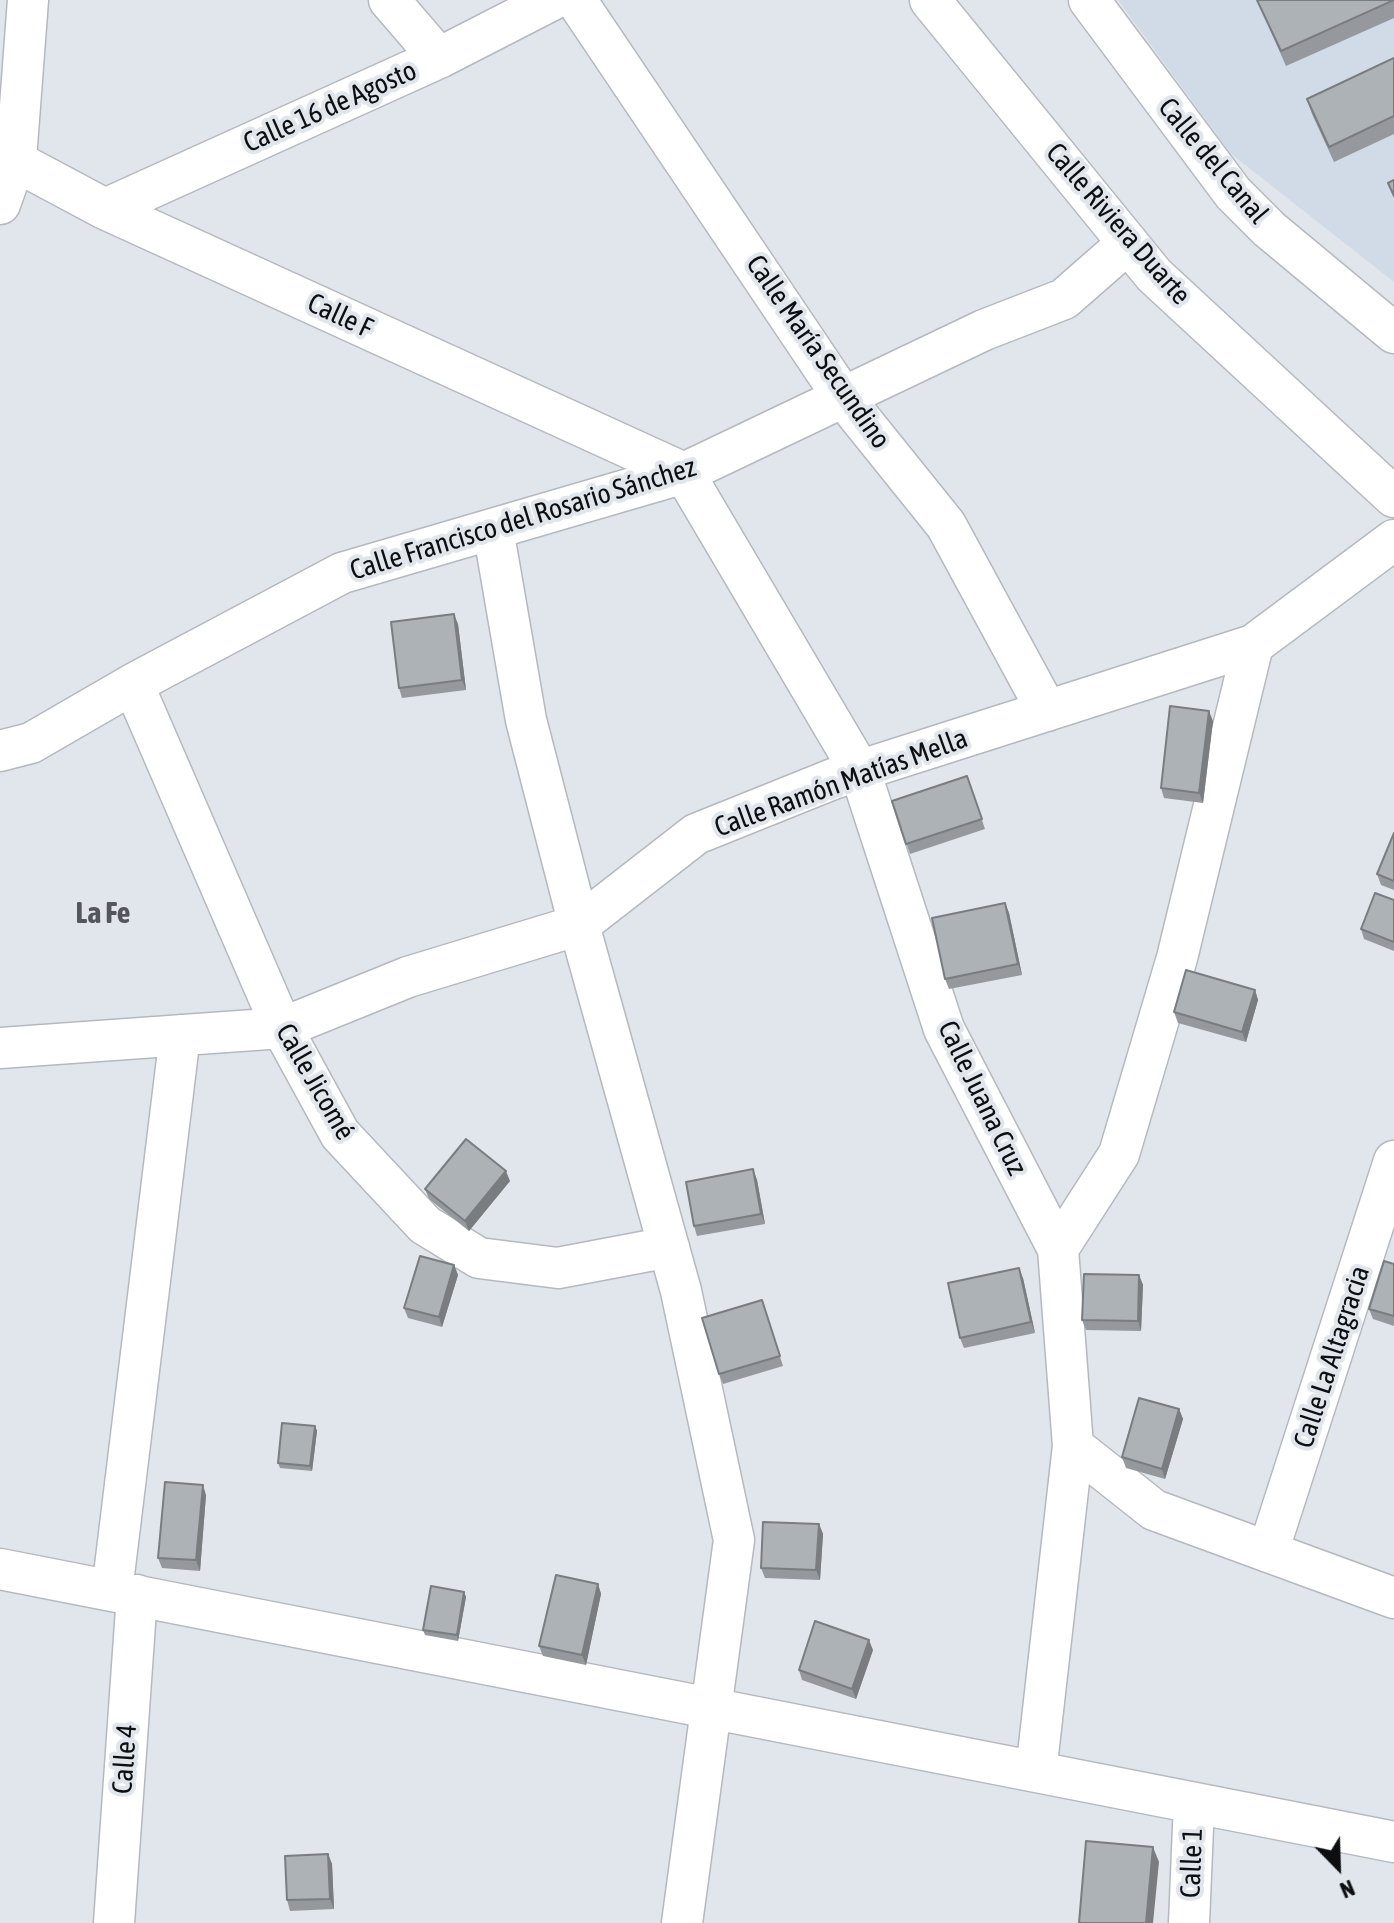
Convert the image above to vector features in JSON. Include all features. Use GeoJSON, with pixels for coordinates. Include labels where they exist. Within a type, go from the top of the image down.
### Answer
{"type":"FeatureCollection","features":[{"type":"Feature","properties":{"kind":"street"},"geometry":{"type":"LineString","coordinates":[[0,204],[28,0]]}},
{"type":"Feature","properties":{"kind":"street"},"geometry":{"type":"LineString","coordinates":[[389,0],[439,58]]}},
{"type":"Feature","properties":{"kind":"street","name":"Calle 16 de Agosto"},"geometry":{"type":"LineString","coordinates":[[105,209],[439,58],[552,0]]}},
{"type":"Feature","properties":{"kind":"street","name":"Calle María Secundino"},"geometry":{"type":"LineString","coordinates":[[576,0],[843,397],[946,525],[1047,711]]}},
{"type":"Feature","properties":{"kind":"street","name":"Calle Riviera Duarte"},"geometry":{"type":"LineString","coordinates":[[930,0],[1154,275],[1394,497]]}},
{"type":"Feature","properties":{"kind":"street","name":"Calle del Canal"},"geometry":{"type":"LineString","coordinates":[[1089,0],[1233,193],[1269,229],[1394,333]]}},
{"type":"Feature","properties":{"kind":"street","name":"Calle F"},"geometry":{"type":"LineString","coordinates":[[8,156],[105,209],[684,473]]}},
{"type":"Feature","properties":{"kind":"street","name":"Calle Francisco del Rosario Sánchez"},"geometry":{"type":"LineString","coordinates":[[0,751],[31,743],[133,684],[342,573],[684,473],[984,330],[1064,299],[1128,243]]}},
{"type":"Feature","properties":{"kind":"street","name":"Calle Juana Cruz"},"geometry":{"type":"LineString","coordinates":[[684,473],[860,771],[944,1029],[1058,1249],[1073,1446],[1036,1772]]}},
{"type":"Feature","properties":{"kind":"street"},"geometry":{"type":"LineString","coordinates":[[493,529],[526,720],[579,925],[669,1247],[734,1540],[682,1923]]}},
{"type":"Feature","properties":{"kind":"street","name":"Calle Ramón Matías Mella"},"geometry":{"type":"LineString","coordinates":[[0,1048],[282,1028],[408,977],[579,925],[696,834],[860,771],[1253,645],[1394,540]]}},
{"type":"Feature","properties":{"kind":"street"},"geometry":{"type":"LineString","coordinates":[[1058,1249],[1119,1154],[1177,958],[1253,645]]}},
{"type":"Feature","properties":{"kind":"street","name":"Calle Jicomé"},"geometry":{"type":"LineString","coordinates":[[133,684],[282,1028],[340,1134],[425,1225],[479,1258],[558,1268],[669,1247]]}},
{"type":"Feature","properties":{"kind":"street","name":"Calle 4"},"geometry":{"type":"LineString","coordinates":[[114,1923],[124,1593],[180,1035]]}},
{"type":"Feature","properties":{"kind":"street","name":"Calle La Altagracia"},"geometry":{"type":"LineString","coordinates":[[1268,1552],[1394,1161]]}},
{"type":"Feature","properties":{"kind":"street"},"geometry":{"type":"LineString","coordinates":[[1073,1446],[1154,1510],[1394,1598]]}},
{"type":"Feature","properties":{"kind":"street"},"geometry":{"type":"LineString","coordinates":[[0,1569],[1394,1842]]}},
{"type":"Feature","properties":{"kind":"street","name":"Calle 1"},"geometry":{"type":"LineString","coordinates":[[1189,1923],[1194,1803]]}},
{"type":"Feature","properties":{"kind":"shaded area"},"geometry":{"type":"Polygon","coordinates":[[[1118,0],[1394,0],[1394,282],[1230,153],[1118,0]]]}},
{"type":"Feature","properties":{"kind":"building"},"geometry":{"type":"Polygon","coordinates":[[[1257,0],[1394,0],[1281,51],[1257,0]]]}},
{"type":"Feature","properties":{"kind":"building"},"geometry":{"type":"Polygon","coordinates":[[[1394,58],[1394,116],[1329,147],[1307,99],[1394,58]]]}},
{"type":"Feature","properties":{"kind":"building"},"geometry":{"type":"Polygon","coordinates":[[[1394,180],[1394,196],[1388,183],[1394,180]]]}},
{"type":"Feature","properties":{"kind":"building"},"geometry":{"type":"Polygon","coordinates":[[[454,614],[462,680],[399,688],[391,622],[454,614]]]}},
{"type":"Feature","properties":{"kind":"building"},"geometry":{"type":"Polygon","coordinates":[[[1170,706],[1209,711],[1199,793],[1161,788],[1170,706]]]}},
{"type":"Feature","properties":{"kind":"building"},"geometry":{"type":"Polygon","coordinates":[[[967,776],[982,819],[906,844],[892,801],[967,776]]]}},
{"type":"Feature","properties":{"kind":"building"},"geometry":{"type":"Polygon","coordinates":[[[1394,833],[1394,881],[1377,874],[1394,833]]]}},
{"type":"Feature","properties":{"kind":"building"},"geometry":{"type":"Polygon","coordinates":[[[1375,893],[1394,900],[1394,942],[1361,929],[1375,893]]]}},
{"type":"Feature","properties":{"kind":"building"},"geometry":{"type":"Polygon","coordinates":[[[1005,903],[1018,964],[945,979],[932,918],[1005,903]]]}},
{"type":"Feature","properties":{"kind":"building"},"geometry":{"type":"Polygon","coordinates":[[[1186,970],[1255,990],[1242,1032],[1174,1012],[1186,970]]]}},
{"type":"Feature","properties":{"kind":"building"},"geometry":{"type":"Polygon","coordinates":[[[466,1139],[506,1171],[465,1221],[425,1189],[466,1139]]]}},
{"type":"Feature","properties":{"kind":"building"},"geometry":{"type":"Polygon","coordinates":[[[753,1169],[761,1214],[694,1226],[686,1182],[753,1169]]]}},
{"type":"Feature","properties":{"kind":"building"},"geometry":{"type":"Polygon","coordinates":[[[420,1256],[454,1265],[439,1317],[404,1308],[420,1256]]]}},
{"type":"Feature","properties":{"kind":"building"},"geometry":{"type":"Polygon","coordinates":[[[1384,1261],[1394,1264],[1394,1316],[1369,1309],[1384,1261]]]}},
{"type":"Feature","properties":{"kind":"building"},"geometry":{"type":"Polygon","coordinates":[[[1019,1268],[1031,1322],[960,1338],[948,1283],[1019,1268]]]}},
{"type":"Feature","properties":{"kind":"building"},"geometry":{"type":"Polygon","coordinates":[[[1084,1274],[1139,1275],[1138,1321],[1082,1320],[1084,1274]]]}},
{"type":"Feature","properties":{"kind":"building"},"geometry":{"type":"Polygon","coordinates":[[[762,1300],[780,1356],[719,1374],[702,1318],[762,1300]]]}},
{"type":"Feature","properties":{"kind":"building"},"geometry":{"type":"Polygon","coordinates":[[[1139,1398],[1179,1409],[1162,1469],[1122,1457],[1139,1398]]]}},
{"type":"Feature","properties":{"kind":"building"},"geometry":{"type":"Polygon","coordinates":[[[282,1423],[315,1426],[310,1466],[278,1463],[282,1423]]]}},
{"type":"Feature","properties":{"kind":"building"},"geometry":{"type":"Polygon","coordinates":[[[165,1482],[203,1485],[196,1560],[158,1558],[165,1482]]]}},
{"type":"Feature","properties":{"kind":"building"},"geometry":{"type":"Polygon","coordinates":[[[763,1522],[819,1524],[816,1570],[761,1568],[763,1522]]]}},
{"type":"Feature","properties":{"kind":"building"},"geometry":{"type":"Polygon","coordinates":[[[556,1575],[598,1584],[582,1655],[539,1646],[556,1575]]]}},
{"type":"Feature","properties":{"kind":"building"},"geometry":{"type":"Polygon","coordinates":[[[431,1586],[464,1592],[457,1635],[423,1630],[431,1586]]]}},
{"type":"Feature","properties":{"kind":"building"},"geometry":{"type":"Polygon","coordinates":[[[815,1621],[869,1640],[852,1689],[799,1670],[815,1621]]]}},
{"type":"Feature","properties":{"kind":"building"},"geometry":{"type":"Polygon","coordinates":[[[1086,1841],[1153,1847],[1146,1923],[1079,1923],[1086,1841]]]}},
{"type":"Feature","properties":{"kind":"building"},"geometry":{"type":"Polygon","coordinates":[[[328,1854],[330,1899],[287,1900],[285,1856],[328,1854]]]}},
{"type":"Feature","properties":{"kind":"district","name":"La Fe"},"geometry":{"type":"Point","coordinates":[103,914]}}]}
